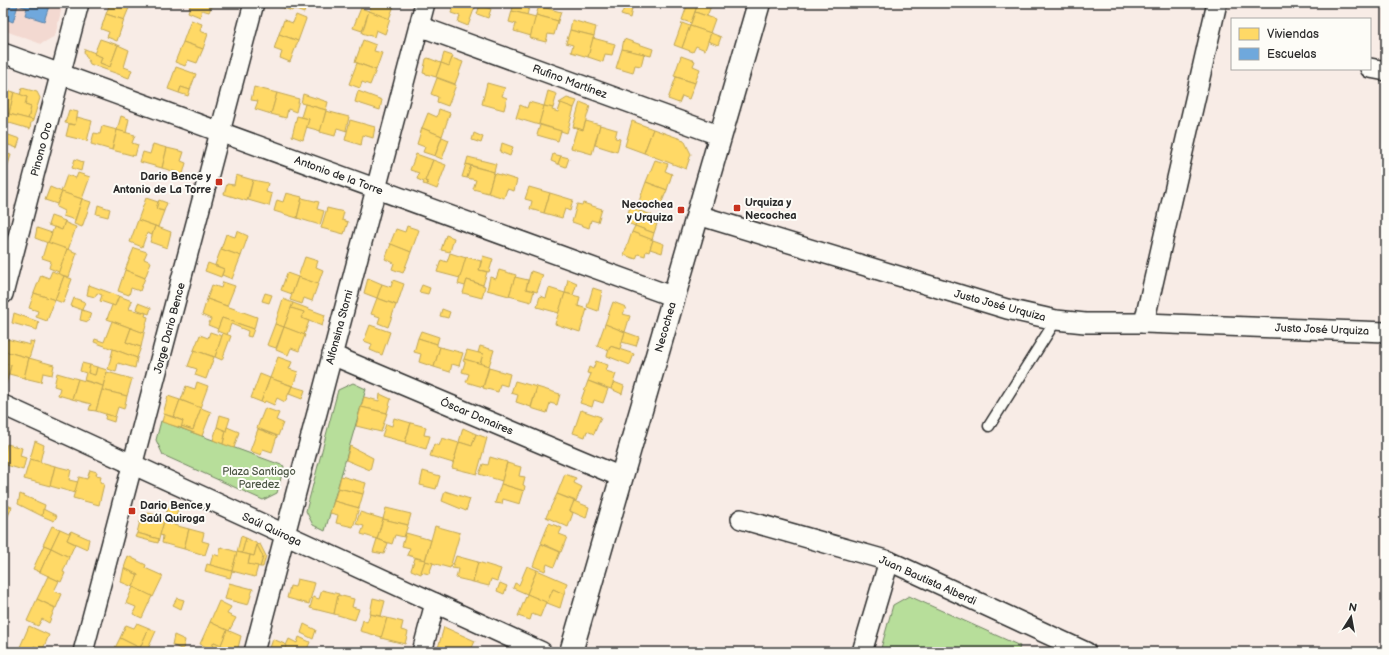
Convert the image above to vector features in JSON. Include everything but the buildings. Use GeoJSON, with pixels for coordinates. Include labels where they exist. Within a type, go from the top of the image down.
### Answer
{"type":"FeatureCollection","features":[{"type":"Feature","properties":{"kind":"main road","name":"Necochea"},"geometry":{"type":"LineString","coordinates":[[572,652],[760,3]]}},
{"type":"Feature","properties":{"kind":"street","name":"Pinono Oro"},"geometry":{"type":"LineString","coordinates":[[3,294],[79,3]]}},
{"type":"Feature","properties":{"kind":"street","name":"Jorge Dario Bence"},"geometry":{"type":"LineString","coordinates":[[83,652],[254,3]]}},
{"type":"Feature","properties":{"kind":"street","name":"Alfonsina Storni"},"geometry":{"type":"LineString","coordinates":[[254,652],[425,3]]}},
{"type":"Feature","properties":{"kind":"street"},"geometry":{"type":"LineString","coordinates":[[1144,323],[1217,3]]}},
{"type":"Feature","properties":{"kind":"street","name":"Rufino Martínez"},"geometry":{"type":"LineString","coordinates":[[419,26],[721,136]]}},
{"type":"Feature","properties":{"kind":"street","name":"Antonio de la Torre"},"geometry":{"type":"LineString","coordinates":[[3,53],[674,297]]}},
{"type":"Feature","properties":{"kind":"street"},"geometry":{"type":"LineString","coordinates":[[1371,68],[1386,71]]}},
{"type":"Feature","properties":{"kind":"street","name":"Justo José Urquiza"},"geometry":{"type":"LineString","coordinates":[[698,215],[1007,309],[1056,320],[1085,323],[1144,323],[1386,332]]}},
{"type":"Feature","properties":{"kind":"street","name":"Óscar Donaires"},"geometry":{"type":"LineString","coordinates":[[332,355],[622,477]]}},
{"type":"Feature","properties":{"kind":"street","name":"Saúl Quiroga"},"geometry":{"type":"LineString","coordinates":[[3,405],[542,652]]}},
{"type":"Feature","properties":{"kind":"street","name":"Juan Bautista Alberdi"},"geometry":{"type":"LineString","coordinates":[[740,519],[889,561],[1086,652]]}},
{"type":"Feature","properties":{"kind":"street"},"geometry":{"type":"LineString","coordinates":[[862,652],[889,561]]}},
{"type":"Feature","properties":{"kind":"street"},"geometry":{"type":"LineString","coordinates":[[422,652],[435,603]]}},
{"type":"Feature","properties":{"kind":"lane"},"geometry":{"type":"LineString","coordinates":[[989,426],[1056,320]]}},
{"type":"Feature","properties":{"kind":"shaded area"},"geometry":{"type":"Polygon","coordinates":[[[3,3],[63,3],[55,36],[41,44],[3,30],[3,3]]]}},
{"type":"Feature","properties":{"kind":"green space"},"geometry":{"type":"Polygon","coordinates":[[[353,383],[366,389],[325,531],[313,525],[306,511],[338,390],[353,383]]]}},
{"type":"Feature","properties":{"kind":"green space","name":"Plaza Santiago Paredez"},"geometry":{"type":"Polygon","coordinates":[[[161,421],[284,466],[277,493],[263,500],[163,455],[156,440],[161,421]]]}},
{"type":"Feature","properties":{"kind":"green space"},"geometry":{"type":"Polygon","coordinates":[[[909,596],[1020,646],[1018,652],[880,652],[893,605],[909,596]]]}},
{"type":"Feature","properties":{"kind":"place","name":"Dario Bence y Antonio de La Torre"},"geometry":{"type":"Point","coordinates":[219,182]}},
{"type":"Feature","properties":{"kind":"place","name":"Urquiza y Necochea"},"geometry":{"type":"Point","coordinates":[737,208]}},
{"type":"Feature","properties":{"kind":"place","name":"Necochea y Urquiza"},"geometry":{"type":"Point","coordinates":[681,210]}},
{"type":"Feature","properties":{"kind":"place","name":"Dario Bence y Saúl Quiroga"},"geometry":{"type":"Point","coordinates":[132,511]}}]}
